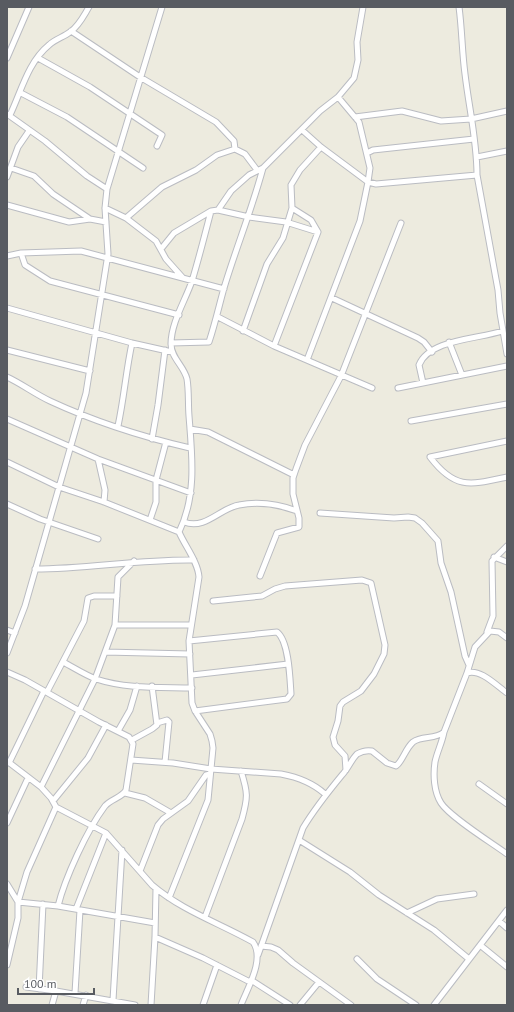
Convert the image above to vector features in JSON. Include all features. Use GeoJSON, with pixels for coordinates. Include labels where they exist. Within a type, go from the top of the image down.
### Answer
{"type":"FeatureCollection","features":[{"type":"Feature","properties":{"kind":"street"},"geometry":{"type":"LineString","coordinates":[[7,58],[29,7]]}},
{"type":"Feature","properties":{"kind":"street"},"geometry":{"type":"LineString","coordinates":[[89,7],[71,31],[49,45],[38,58],[28,73],[21,93],[8,115],[45,141],[87,176],[107,189]]}},
{"type":"Feature","properties":{"kind":"street"},"geometry":{"type":"LineString","coordinates":[[7,653],[25,606],[80,414],[90,371],[108,257],[105,208],[107,189],[162,7]]}},
{"type":"Feature","properties":{"kind":"street"},"geometry":{"type":"LineString","coordinates":[[218,210],[231,191],[257,170],[263,168],[320,111],[338,97],[354,78],[358,60],[357,42],[363,7]]}},
{"type":"Feature","properties":{"kind":"street"},"geometry":{"type":"LineString","coordinates":[[459,7],[471,119],[477,157],[477,175],[498,290],[502,331],[507,354]]}},
{"type":"Feature","properties":{"kind":"street"},"geometry":{"type":"LineString","coordinates":[[71,31],[140,77],[216,122],[234,141],[235,149]]}},
{"type":"Feature","properties":{"kind":"street"},"geometry":{"type":"LineString","coordinates":[[38,58],[90,87],[162,135],[157,146]]}},
{"type":"Feature","properties":{"kind":"street"},"geometry":{"type":"LineString","coordinates":[[21,93],[73,120],[97,135],[118,152],[143,168]]}},
{"type":"Feature","properties":{"kind":"street"},"geometry":{"type":"LineString","coordinates":[[307,360],[332,298],[360,221],[370,168],[359,122],[338,97]]}},
{"type":"Feature","properties":{"kind":"street"},"geometry":{"type":"LineString","coordinates":[[355,117],[402,110],[441,121],[471,119],[507,111]]}},
{"type":"Feature","properties":{"kind":"street"},"geometry":{"type":"LineString","coordinates":[[302,130],[368,182],[376,184],[477,175]]}},
{"type":"Feature","properties":{"kind":"street"},"geometry":{"type":"LineString","coordinates":[[7,177],[18,147],[29,131]]}},
{"type":"Feature","properties":{"kind":"street"},"geometry":{"type":"LineString","coordinates":[[366,153],[373,150],[474,139]]}},
{"type":"Feature","properties":{"kind":"street"},"geometry":{"type":"LineString","coordinates":[[244,330],[267,264],[283,238],[286,222],[292,208],[291,185],[300,170],[322,147]]}},
{"type":"Feature","properties":{"kind":"street"},"geometry":{"type":"LineString","coordinates":[[126,218],[162,187],[196,170],[217,155],[235,149],[245,154],[257,170]]}},
{"type":"Feature","properties":{"kind":"street"},"geometry":{"type":"LineString","coordinates":[[477,157],[507,150]]}},
{"type":"Feature","properties":{"kind":"street"},"geometry":{"type":"LineString","coordinates":[[11,168],[34,176],[53,194],[90,219]]}},
{"type":"Feature","properties":{"kind":"street"},"geometry":{"type":"LineString","coordinates":[[171,343],[209,342],[218,317],[224,289],[249,217],[263,168]]}},
{"type":"Feature","properties":{"kind":"street"},"geometry":{"type":"LineString","coordinates":[[7,205],[69,222],[90,219],[106,222]]}},
{"type":"Feature","properties":{"kind":"street"},"geometry":{"type":"LineString","coordinates":[[105,208],[126,218],[156,241],[168,263],[184,280]]}},
{"type":"Feature","properties":{"kind":"street"},"geometry":{"type":"LineString","coordinates":[[274,346],[318,232],[312,220],[292,208]]}},
{"type":"Feature","properties":{"kind":"street"},"geometry":{"type":"LineString","coordinates":[[161,249],[174,233],[212,211],[218,210],[249,217],[286,222],[318,232]]}},
{"type":"Feature","properties":{"kind":"street"},"geometry":{"type":"LineString","coordinates":[[179,532],[184,522],[191,493],[192,460],[186,378],[172,352],[172,333],[191,281],[212,211]]}},
{"type":"Feature","properties":{"kind":"street"},"geometry":{"type":"LineString","coordinates":[[260,576],[276,533],[299,527],[293,494],[294,476],[305,446],[341,376],[401,223]]}},
{"type":"Feature","properties":{"kind":"street"},"geometry":{"type":"LineString","coordinates":[[7,256],[21,253],[81,251],[108,257],[184,280],[224,289]]}},
{"type":"Feature","properties":{"kind":"street"},"geometry":{"type":"LineString","coordinates":[[21,253],[25,265],[50,281],[179,315]]}},
{"type":"Feature","properties":{"kind":"street"},"geometry":{"type":"LineString","coordinates":[[332,298],[418,338],[424,342],[432,352]]}},
{"type":"Feature","properties":{"kind":"street"},"geometry":{"type":"LineString","coordinates":[[7,308],[132,343],[172,352]]}},
{"type":"Feature","properties":{"kind":"street"},"geometry":{"type":"LineString","coordinates":[[218,317],[274,346],[372,388]]}},
{"type":"Feature","properties":{"kind":"street"},"geometry":{"type":"LineString","coordinates":[[423,383],[419,365],[420,361],[432,352],[449,342],[502,331]]}},
{"type":"Feature","properties":{"kind":"street"},"geometry":{"type":"LineString","coordinates":[[449,342],[462,375]]}},
{"type":"Feature","properties":{"kind":"street"},"geometry":{"type":"LineString","coordinates":[[118,426],[132,343]]}},
{"type":"Feature","properties":{"kind":"street"},"geometry":{"type":"LineString","coordinates":[[7,350],[90,371]]}},
{"type":"Feature","properties":{"kind":"street"},"geometry":{"type":"LineString","coordinates":[[152,439],[165,350]]}},
{"type":"Feature","properties":{"kind":"street"},"geometry":{"type":"LineString","coordinates":[[398,388],[507,366]]}},
{"type":"Feature","properties":{"kind":"street"},"geometry":{"type":"LineString","coordinates":[[7,377],[48,400],[80,414],[152,439],[190,448]]}},
{"type":"Feature","properties":{"kind":"street"},"geometry":{"type":"LineString","coordinates":[[411,422],[507,404]]}},
{"type":"Feature","properties":{"kind":"street"},"geometry":{"type":"LineString","coordinates":[[7,419],[98,459],[191,493]]}},
{"type":"Feature","properties":{"kind":"street"},"geometry":{"type":"LineString","coordinates":[[190,429],[208,432],[294,476]]}},
{"type":"Feature","properties":{"kind":"street"},"geometry":{"type":"LineString","coordinates":[[507,441],[430,457],[447,476],[465,483],[471,484],[507,478]]}},
{"type":"Feature","properties":{"kind":"street"},"geometry":{"type":"LineString","coordinates":[[150,520],[156,502],[156,480],[166,442]]}},
{"type":"Feature","properties":{"kind":"street"},"geometry":{"type":"LineString","coordinates":[[98,459],[105,490],[104,502]]}},
{"type":"Feature","properties":{"kind":"street"},"geometry":{"type":"LineString","coordinates":[[7,462],[59,487],[104,502],[179,532],[198,568],[199,576],[189,641],[192,675],[192,703],[195,711],[210,734],[213,748],[206,808],[169,898]]}},
{"type":"Feature","properties":{"kind":"street"},"geometry":{"type":"LineString","coordinates":[[7,504],[49,522],[98,539]]}},
{"type":"Feature","properties":{"kind":"street"},"geometry":{"type":"LineString","coordinates":[[184,522],[194,524],[209,520],[233,506],[245,504],[274,504],[297,511]]}},
{"type":"Feature","properties":{"kind":"street"},"geometry":{"type":"LineString","coordinates":[[320,513],[394,518],[408,517],[415,518],[422,523],[438,540],[441,563],[451,592],[465,656],[469,665]]}},
{"type":"Feature","properties":{"kind":"street"},"geometry":{"type":"LineString","coordinates":[[507,546],[494,557],[491,566],[493,616],[488,632],[475,647],[467,673],[444,732],[435,762],[435,783],[442,805],[507,854]]}},
{"type":"Feature","properties":{"kind":"street"},"geometry":{"type":"LineString","coordinates":[[494,557],[507,562]]}},
{"type":"Feature","properties":{"kind":"street"},"geometry":{"type":"LineString","coordinates":[[35,569],[66,569],[134,561],[194,560]]}},
{"type":"Feature","properties":{"kind":"street"},"geometry":{"type":"LineString","coordinates":[[41,787],[96,679],[115,625],[118,577],[134,561]]}},
{"type":"Feature","properties":{"kind":"street"},"geometry":{"type":"LineString","coordinates":[[213,601],[262,596],[275,589],[285,586],[362,580],[371,583],[385,645],[384,654],[374,674],[361,692],[343,702],[340,706],[338,721],[333,736],[335,745],[345,756],[346,770]]}},
{"type":"Feature","properties":{"kind":"street"},"geometry":{"type":"LineString","coordinates":[[118,596],[91,596],[88,598],[84,621],[8,762],[41,787],[56,807],[106,832],[156,889],[169,898],[253,942],[258,955]]}},
{"type":"Feature","properties":{"kind":"street"},"geometry":{"type":"LineString","coordinates":[[115,625],[191,625]]}},
{"type":"Feature","properties":{"kind":"street"},"geometry":{"type":"LineString","coordinates":[[7,630],[15,633]]}},
{"type":"Feature","properties":{"kind":"street"},"geometry":{"type":"LineString","coordinates":[[189,641],[274,631],[282,638],[288,664],[291,694],[287,699],[195,711]]}},
{"type":"Feature","properties":{"kind":"street"},"geometry":{"type":"LineString","coordinates":[[488,632],[499,632],[507,638]]}},
{"type":"Feature","properties":{"kind":"street"},"geometry":{"type":"LineString","coordinates":[[105,652],[190,654]]}},
{"type":"Feature","properties":{"kind":"street"},"geometry":{"type":"LineString","coordinates":[[62,662],[96,679],[137,686],[192,688]]}},
{"type":"Feature","properties":{"kind":"street"},"geometry":{"type":"LineString","coordinates":[[192,675],[288,664]]}},
{"type":"Feature","properties":{"kind":"street"},"geometry":{"type":"LineString","coordinates":[[467,673],[474,671],[481,674],[507,694]]}},
{"type":"Feature","properties":{"kind":"street"},"geometry":{"type":"LineString","coordinates":[[7,672],[118,731],[132,740]]}},
{"type":"Feature","properties":{"kind":"street"},"geometry":{"type":"LineString","coordinates":[[118,731],[130,710],[137,686]]}},
{"type":"Feature","properties":{"kind":"street"},"geometry":{"type":"LineString","coordinates":[[152,686],[157,723]]}},
{"type":"Feature","properties":{"kind":"street"},"geometry":{"type":"LineString","coordinates":[[132,740],[152,729],[157,723],[167,720],[169,722],[165,762]]}},
{"type":"Feature","properties":{"kind":"street"},"geometry":{"type":"LineString","coordinates":[[53,801],[88,758],[106,725]]}},
{"type":"Feature","properties":{"kind":"street"},"geometry":{"type":"LineString","coordinates":[[241,1005],[299,840],[307,822],[325,794],[346,770],[357,754],[366,750],[372,751],[387,763],[396,766],[399,764],[403,753],[414,741],[436,737],[444,732]]}},
{"type":"Feature","properties":{"kind":"street"},"geometry":{"type":"LineString","coordinates":[[125,793],[131,760],[132,740]]}},
{"type":"Feature","properties":{"kind":"street"},"geometry":{"type":"LineString","coordinates":[[131,760],[165,762],[210,771],[241,771],[292,776],[318,787],[325,794]]}},
{"type":"Feature","properties":{"kind":"street"},"geometry":{"type":"LineString","coordinates":[[140,871],[158,825],[171,813],[188,801],[210,771]]}},
{"type":"Feature","properties":{"kind":"street"},"geometry":{"type":"LineString","coordinates":[[205,917],[242,818],[246,802],[247,790],[241,771]]}},
{"type":"Feature","properties":{"kind":"street"},"geometry":{"type":"LineString","coordinates":[[7,823],[28,778]]}},
{"type":"Feature","properties":{"kind":"street"},"geometry":{"type":"LineString","coordinates":[[479,784],[507,804]]}},
{"type":"Feature","properties":{"kind":"street"},"geometry":{"type":"LineString","coordinates":[[58,906],[61,894],[92,825],[109,802],[125,793],[145,798],[171,813]]}},
{"type":"Feature","properties":{"kind":"street"},"geometry":{"type":"LineString","coordinates":[[7,965],[18,918],[18,902],[27,872],[56,807]]}},
{"type":"Feature","properties":{"kind":"street"},"geometry":{"type":"LineString","coordinates":[[75,993],[78,909],[106,832]]}},
{"type":"Feature","properties":{"kind":"street"},"geometry":{"type":"LineString","coordinates":[[299,840],[350,872],[379,895],[434,930],[469,959]]}},
{"type":"Feature","properties":{"kind":"street"},"geometry":{"type":"LineString","coordinates":[[113,1000],[122,850]]}},
{"type":"Feature","properties":{"kind":"street"},"geometry":{"type":"LineString","coordinates":[[7,884],[18,902]]}},
{"type":"Feature","properties":{"kind":"street"},"geometry":{"type":"LineString","coordinates":[[151,1005],[156,922],[156,889]]}},
{"type":"Feature","properties":{"kind":"street"},"geometry":{"type":"LineString","coordinates":[[407,912],[437,899],[474,894]]}},
{"type":"Feature","properties":{"kind":"street"},"geometry":{"type":"LineString","coordinates":[[18,902],[58,906],[156,922]]}},
{"type":"Feature","properties":{"kind":"street"},"geometry":{"type":"LineString","coordinates":[[39,989],[43,904]]}},
{"type":"Feature","properties":{"kind":"street"},"geometry":{"type":"LineString","coordinates":[[434,1005],[507,910]]}},
{"type":"Feature","properties":{"kind":"street"},"geometry":{"type":"LineString","coordinates":[[499,921],[507,928]]}},
{"type":"Feature","properties":{"kind":"street"},"geometry":{"type":"LineString","coordinates":[[155,937],[250,981],[290,1005]]}},
{"type":"Feature","properties":{"kind":"street"},"geometry":{"type":"LineString","coordinates":[[480,945],[507,967]]}},
{"type":"Feature","properties":{"kind":"street"},"geometry":{"type":"LineString","coordinates":[[261,946],[272,947],[278,950],[351,1005]]}},
{"type":"Feature","properties":{"kind":"street"},"geometry":{"type":"LineString","coordinates":[[357,959],[377,979],[416,1005]]}},
{"type":"Feature","properties":{"kind":"street"},"geometry":{"type":"LineString","coordinates":[[203,1005],[217,965]]}},
{"type":"Feature","properties":{"kind":"street"},"geometry":{"type":"LineString","coordinates":[[300,1005],[319,982]]}},
{"type":"Feature","properties":{"kind":"street"},"geometry":{"type":"LineString","coordinates":[[26,986],[75,993],[113,1000],[121,1004],[135,1005]]}},
{"type":"Feature","properties":{"kind":"street"},"geometry":{"type":"LineString","coordinates":[[52,1005],[56,991]]}},
{"type":"Feature","properties":{"kind":"street"},"geometry":{"type":"LineString","coordinates":[[83,1005],[86,995]]}}]}
